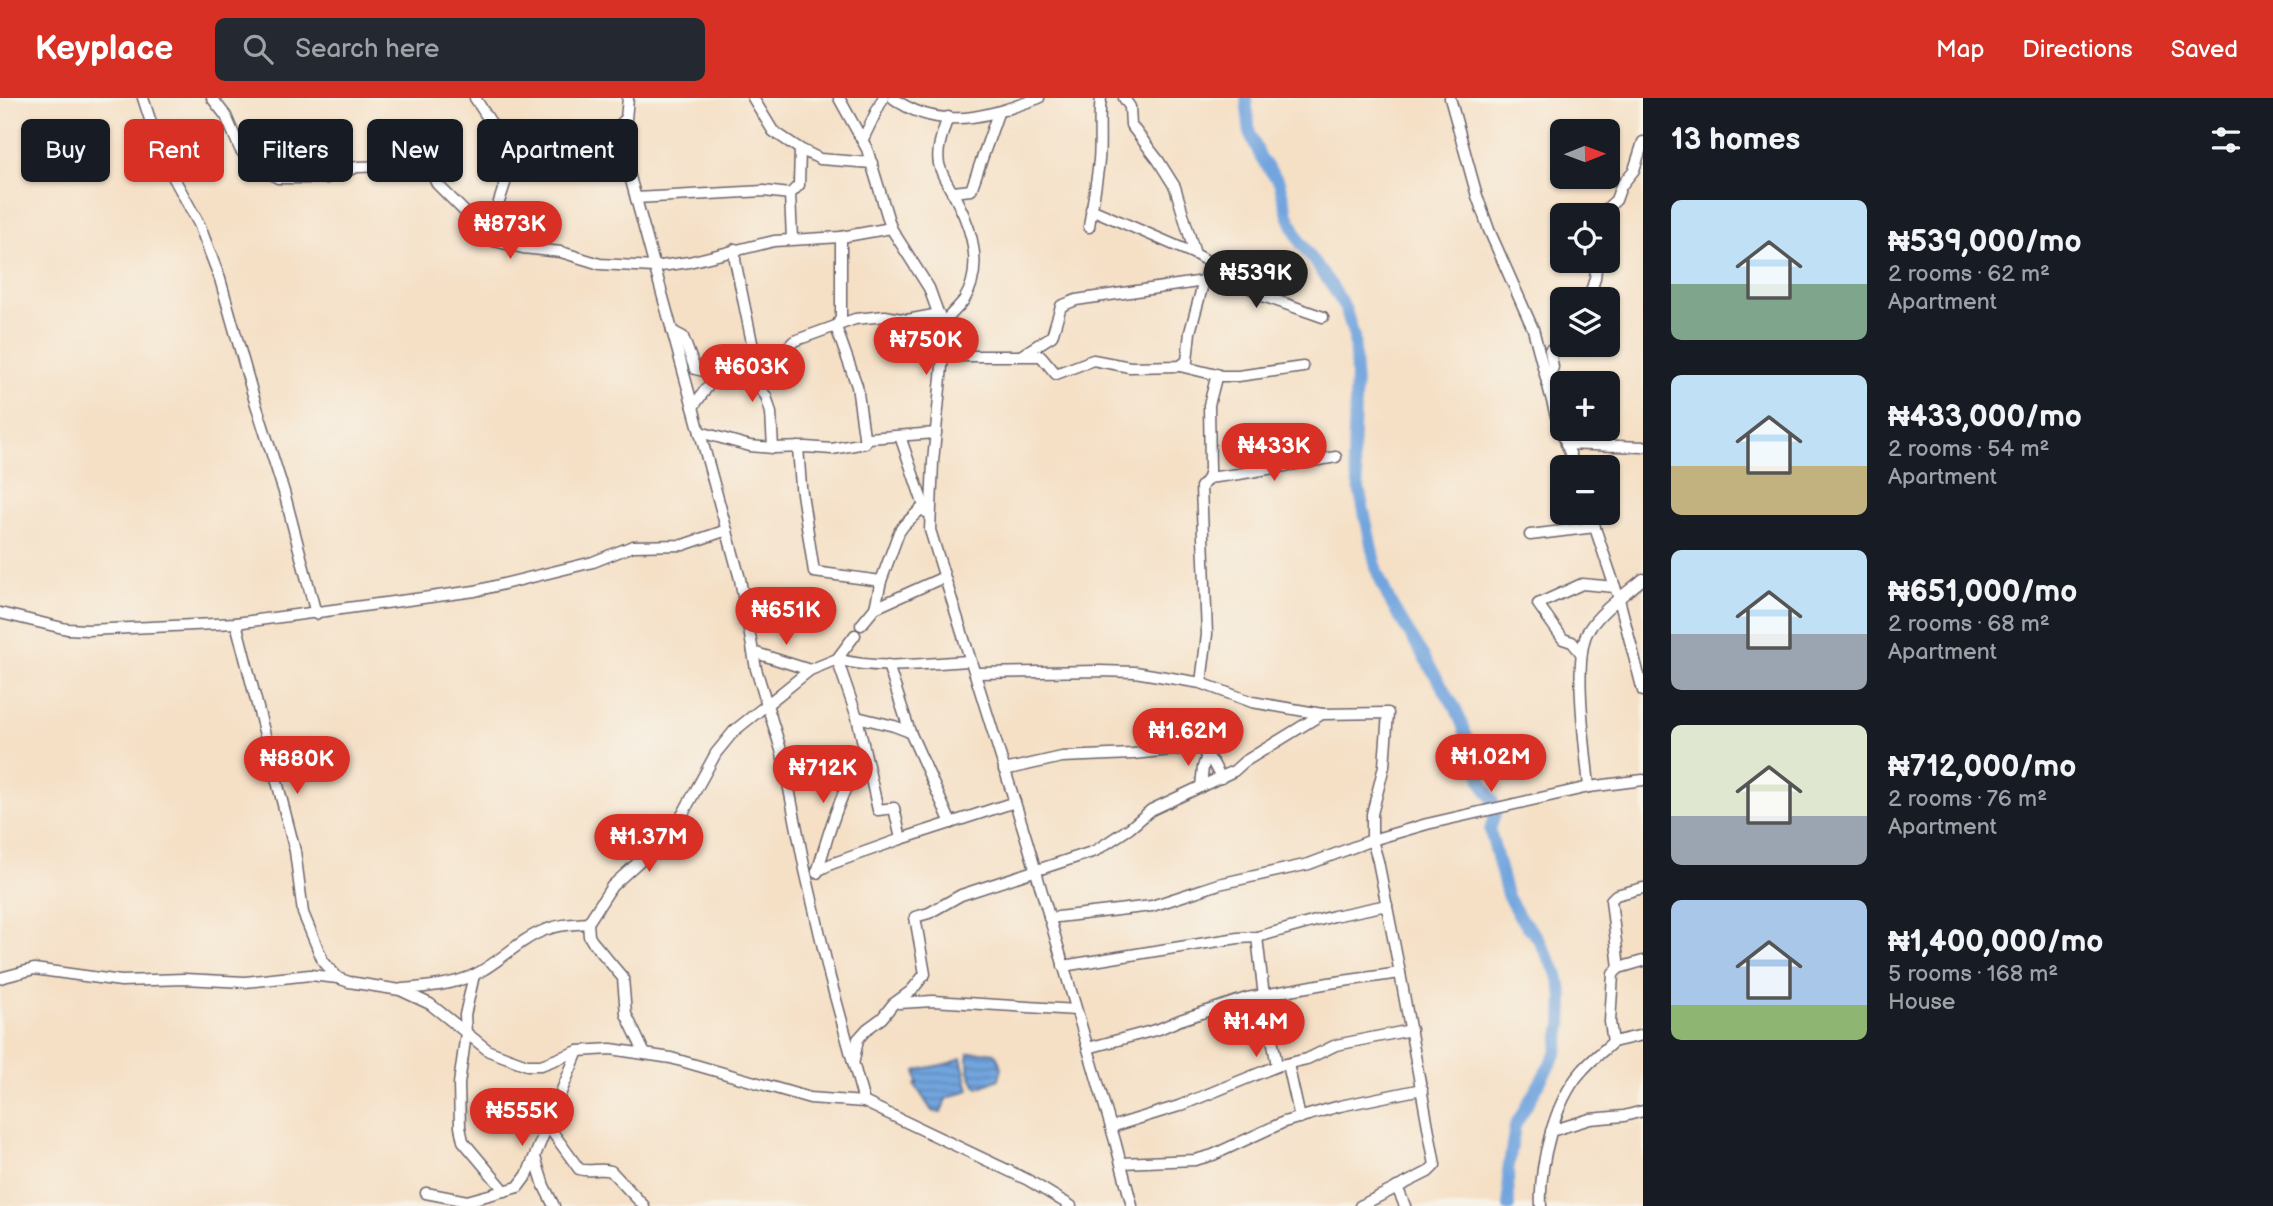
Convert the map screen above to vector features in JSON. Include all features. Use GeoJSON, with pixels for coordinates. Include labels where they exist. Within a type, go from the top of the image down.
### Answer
{"type":"FeatureCollection","features":[{"type":"Feature","properties":{"kind":"street"},"geometry":{"type":"LineString","coordinates":[[143,98],[170,171],[199,224],[220,279],[284,492],[316,614]]}},
{"type":"Feature","properties":{"kind":"street"},"geometry":{"type":"LineString","coordinates":[[212,98],[226,116],[246,157],[271,174],[285,179],[327,178],[357,167],[424,163],[437,184],[494,241],[523,248],[561,252],[600,264],[654,267],[792,239],[841,237],[891,228]]}},
{"type":"Feature","properties":{"kind":"street"},"geometry":{"type":"LineString","coordinates":[[475,98],[500,137],[508,160],[509,171],[498,205],[494,241]]}},
{"type":"Feature","properties":{"kind":"street"},"geometry":{"type":"LineString","coordinates":[[628,98],[626,119],[611,133],[611,149],[629,173],[727,530],[740,579],[753,652],[782,753],[810,890],[864,1102]]}},
{"type":"Feature","properties":{"kind":"street"},"geometry":{"type":"LineString","coordinates":[[753,98],[773,131],[800,149],[820,159],[872,163]]}},
{"type":"Feature","properties":{"kind":"street"},"geometry":{"type":"LineString","coordinates":[[839,98],[863,139],[891,228],[929,288],[940,319],[943,356],[929,522]]}},
{"type":"Feature","properties":{"kind":"street"},"geometry":{"type":"LineString","coordinates":[[863,139],[883,98]]}},
{"type":"Feature","properties":{"kind":"street"},"geometry":{"type":"LineString","coordinates":[[893,98],[912,111],[961,119],[998,113],[1038,98]]}},
{"type":"Feature","properties":{"kind":"street"},"geometry":{"type":"LineString","coordinates":[[1089,227],[1099,163],[1101,130],[1098,116],[1101,98]]}},
{"type":"Feature","properties":{"kind":"street"},"geometry":{"type":"LineString","coordinates":[[1124,98],[1129,107],[1131,125],[1175,187],[1195,254]]}},
{"type":"Feature","properties":{"kind":"street"},"geometry":{"type":"LineString","coordinates":[[1450,98],[1476,196],[1533,330],[1570,455]]}},
{"type":"Feature","properties":{"kind":"street"},"geometry":{"type":"LineString","coordinates":[[953,192],[971,190],[998,113]]}},
{"type":"Feature","properties":{"kind":"street"},"geometry":{"type":"LineString","coordinates":[[672,331],[683,337],[695,369],[705,371],[718,365],[782,353],[794,341],[855,319],[940,319],[964,300],[975,273],[973,243],[967,219],[943,176],[939,162],[940,139],[948,117]]}},
{"type":"Feature","properties":{"kind":"street"},"geometry":{"type":"LineString","coordinates":[[1613,203],[1621,186],[1634,170],[1643,142]]}},
{"type":"Feature","properties":{"kind":"street"},"geometry":{"type":"LineString","coordinates":[[792,239],[790,194],[799,185],[800,149]]}},
{"type":"Feature","properties":{"kind":"street"},"geometry":{"type":"LineString","coordinates":[[636,198],[764,191],[790,194]]}},
{"type":"Feature","properties":{"kind":"street"},"geometry":{"type":"LineString","coordinates":[[1091,209],[1195,254],[1262,296],[1323,317]]}},
{"type":"Feature","properties":{"kind":"street"},"geometry":{"type":"LineString","coordinates":[[841,237],[841,318],[836,327],[857,386],[865,443]]}},
{"type":"Feature","properties":{"kind":"street"},"geometry":{"type":"LineString","coordinates":[[735,249],[758,387],[766,396],[771,414],[773,448]]}},
{"type":"Feature","properties":{"kind":"street"},"geometry":{"type":"LineString","coordinates":[[1180,366],[1187,361],[1190,332],[1209,262]]}},
{"type":"Feature","properties":{"kind":"street"},"geometry":{"type":"LineString","coordinates":[[1018,356],[1052,336],[1061,306],[1076,300],[1204,281]]}},
{"type":"Feature","properties":{"kind":"street"},"geometry":{"type":"LineString","coordinates":[[943,356],[1041,356],[1056,374],[1093,360],[1130,367],[1180,366],[1238,376],[1303,368]]}},
{"type":"Feature","properties":{"kind":"street"},"geometry":{"type":"LineString","coordinates":[[1547,384],[1553,367],[1551,357]]}},
{"type":"Feature","properties":{"kind":"street"},"geometry":{"type":"LineString","coordinates":[[693,407],[716,375],[718,365]]}},
{"type":"Feature","properties":{"kind":"street"},"geometry":{"type":"LineString","coordinates":[[1201,683],[1207,634],[1201,487],[1208,478],[1210,469],[1209,405],[1217,374]]}},
{"type":"Feature","properties":{"kind":"street"},"geometry":{"type":"LineString","coordinates":[[700,432],[750,446],[832,449],[865,443],[868,438],[936,433]]}},
{"type":"Feature","properties":{"kind":"street"},"geometry":{"type":"LineString","coordinates":[[900,436],[929,522],[1035,870],[1132,1206]]}},
{"type":"Feature","properties":{"kind":"street"},"geometry":{"type":"LineString","coordinates":[[1566,444],[1643,447]]}},
{"type":"Feature","properties":{"kind":"street"},"geometry":{"type":"LineString","coordinates":[[798,447],[801,487],[814,572],[881,581]]}},
{"type":"Feature","properties":{"kind":"street"},"geometry":{"type":"LineString","coordinates":[[1208,478],[1336,457]]}},
{"type":"Feature","properties":{"kind":"street"},"geometry":{"type":"LineString","coordinates":[[875,608],[881,581],[899,532],[924,506]]}},
{"type":"Feature","properties":{"kind":"street"},"geometry":{"type":"LineString","coordinates":[[1530,535],[1595,527],[1619,599],[1643,691]]}},
{"type":"Feature","properties":{"kind":"street"},"geometry":{"type":"LineString","coordinates":[[0,613],[67,629],[88,631],[236,623],[316,614],[475,591],[593,562],[633,546],[683,545],[727,530]]}},
{"type":"Feature","properties":{"kind":"street"},"geometry":{"type":"LineString","coordinates":[[861,625],[875,608],[944,577]]}},
{"type":"Feature","properties":{"kind":"street"},"geometry":{"type":"LineString","coordinates":[[1589,787],[1581,653],[1588,632],[1599,616],[1643,579]]}},
{"type":"Feature","properties":{"kind":"street"},"geometry":{"type":"LineString","coordinates":[[1581,653],[1572,642],[1563,639],[1538,604],[1581,584],[1615,587]]}},
{"type":"Feature","properties":{"kind":"street"},"geometry":{"type":"LineString","coordinates":[[236,623],[295,851],[303,914],[323,961],[338,978]]}},
{"type":"Feature","properties":{"kind":"street"},"geometry":{"type":"LineString","coordinates":[[645,1054],[626,1014],[623,978],[592,941],[588,923],[612,886],[674,830],[716,753],[734,731],[810,670],[837,659],[855,635]]}},
{"type":"Feature","properties":{"kind":"street"},"geometry":{"type":"LineString","coordinates":[[753,652],[810,670]]}},
{"type":"Feature","properties":{"kind":"street"},"geometry":{"type":"LineString","coordinates":[[837,659],[855,664],[888,665],[970,661]]}},
{"type":"Feature","properties":{"kind":"street"},"geometry":{"type":"LineString","coordinates":[[837,659],[857,717],[878,810],[894,808],[901,839]]}},
{"type":"Feature","properties":{"kind":"street"},"geometry":{"type":"LineString","coordinates":[[888,665],[910,732],[951,823]]}},
{"type":"Feature","properties":{"kind":"street"},"geometry":{"type":"LineString","coordinates":[[975,673],[1135,672],[1201,683],[1252,702],[1322,714],[1388,713],[1384,766],[1373,814],[1372,840],[1387,905],[1435,1165],[1428,1172],[1360,1206]]}},
{"type":"Feature","properties":{"kind":"street"},"geometry":{"type":"LineString","coordinates":[[854,1068],[858,1039],[867,1028],[882,1018],[893,1004],[911,991],[925,974],[915,917],[929,913],[961,895],[1095,851],[1130,828],[1151,810],[1221,778],[1322,714]]}},
{"type":"Feature","properties":{"kind":"street"},"geometry":{"type":"LineString","coordinates":[[857,717],[910,732]]}},
{"type":"Feature","properties":{"kind":"street"},"geometry":{"type":"LineString","coordinates":[[1004,770],[1062,757],[1133,754],[1199,747],[1221,778]]}},
{"type":"Feature","properties":{"kind":"street"},"geometry":{"type":"LineString","coordinates":[[810,890],[827,833],[849,777],[865,754]]}},
{"type":"Feature","properties":{"kind":"street"},"geometry":{"type":"LineString","coordinates":[[1201,787],[1207,755]]}},
{"type":"Feature","properties":{"kind":"street"},"geometry":{"type":"LineString","coordinates":[[1049,918],[1152,906],[1219,884],[1308,864],[1372,840],[1427,824],[1589,787],[1643,780]]}},
{"type":"Feature","properties":{"kind":"street"},"geometry":{"type":"LineString","coordinates":[[817,871],[901,839],[1014,802]]}},
{"type":"Feature","properties":{"kind":"street"},"geometry":{"type":"LineString","coordinates":[[1619,968],[1611,900],[1616,895],[1643,888]]}},
{"type":"Feature","properties":{"kind":"street"},"geometry":{"type":"LineString","coordinates":[[1063,966],[1257,937],[1387,905]]}},
{"type":"Feature","properties":{"kind":"street"},"geometry":{"type":"LineString","coordinates":[[0,978],[34,969],[121,981],[184,979],[245,982],[310,975],[400,990],[441,985],[474,975],[544,930],[588,923]]}},
{"type":"Feature","properties":{"kind":"street"},"geometry":{"type":"LineString","coordinates":[[1257,937],[1264,997],[1300,1118]]}},
{"type":"Feature","properties":{"kind":"street"},"geometry":{"type":"LineString","coordinates":[[1613,1042],[1610,1023],[1613,974],[1619,968],[1643,961]]}},
{"type":"Feature","properties":{"kind":"street"},"geometry":{"type":"LineString","coordinates":[[1088,1048],[1159,1029],[1247,998],[1400,973]]}},
{"type":"Feature","properties":{"kind":"street"},"geometry":{"type":"LineString","coordinates":[[474,975],[466,1005],[466,1032],[459,1084],[460,1127],[463,1141],[505,1191]]}},
{"type":"Feature","properties":{"kind":"street"},"geometry":{"type":"LineString","coordinates":[[400,990],[430,1004],[489,1051],[527,1065],[541,1066],[578,1051],[611,1049],[671,1058],[810,1098],[864,1102],[1028,1180],[1056,1202],[1072,1206]]}},
{"type":"Feature","properties":{"kind":"street"},"geometry":{"type":"LineString","coordinates":[[893,1004],[933,1000],[1076,1010]]}},
{"type":"Feature","properties":{"kind":"street"},"geometry":{"type":"LineString","coordinates":[[1111,1127],[1179,1106],[1283,1065],[1307,1059],[1336,1045],[1411,1030]]}},
{"type":"Feature","properties":{"kind":"street"},"geometry":{"type":"LineString","coordinates":[[1541,1206],[1545,1161],[1552,1131],[1570,1088],[1580,1072],[1613,1042],[1643,1035]]}},
{"type":"Feature","properties":{"kind":"street"},"geometry":{"type":"LineString","coordinates":[[426,1192],[467,1201],[518,1187],[535,1157],[578,1051]]}},
{"type":"Feature","properties":{"kind":"street"},"geometry":{"type":"LineString","coordinates":[[1121,1163],[1195,1160],[1213,1155],[1284,1122],[1340,1105],[1422,1089]]}},
{"type":"Feature","properties":{"kind":"street"},"geometry":{"type":"LineString","coordinates":[[1552,1131],[1590,1118],[1624,1116],[1643,1111]]}},
{"type":"Feature","properties":{"kind":"street"},"geometry":{"type":"LineString","coordinates":[[548,1126],[579,1169],[584,1171],[605,1168],[611,1171],[644,1206]]}},
{"type":"Feature","properties":{"kind":"street"},"geometry":{"type":"LineString","coordinates":[[535,1157],[554,1206]]}},
{"type":"Feature","properties":{"kind":"street"},"geometry":{"type":"LineString","coordinates":[[1397,1188],[1405,1206]]}},
{"type":"Feature","properties":{"kind":"street"},"geometry":{"type":"LineString","coordinates":[[485,1206],[492,1195]]}},
{"type":"Feature","properties":{"kind":"water"},"geometry":{"type":"Polygon","coordinates":[[[969,1053],[995,1053],[1002,1068],[999,1079],[978,1088],[969,1072],[969,1053]]]}},
{"type":"Feature","properties":{"kind":"water"},"geometry":{"type":"Polygon","coordinates":[[[961,1058],[969,1090],[946,1099],[941,1113],[932,1111],[915,1085],[916,1071],[961,1058]]]}},
{"type":"Feature","properties":{"kind":"waterway"},"geometry":{"type":"LineString","coordinates":[[1246,98],[1250,134],[1262,160],[1279,182],[1288,215],[1300,242],[1346,310],[1354,337],[1356,374],[1353,460],[1377,572],[1390,602],[1456,709],[1482,783],[1492,799],[1495,813],[1490,830],[1507,895],[1519,916],[1537,937],[1558,975],[1563,997],[1557,1052],[1515,1126],[1508,1171],[1509,1206]]}}]}
